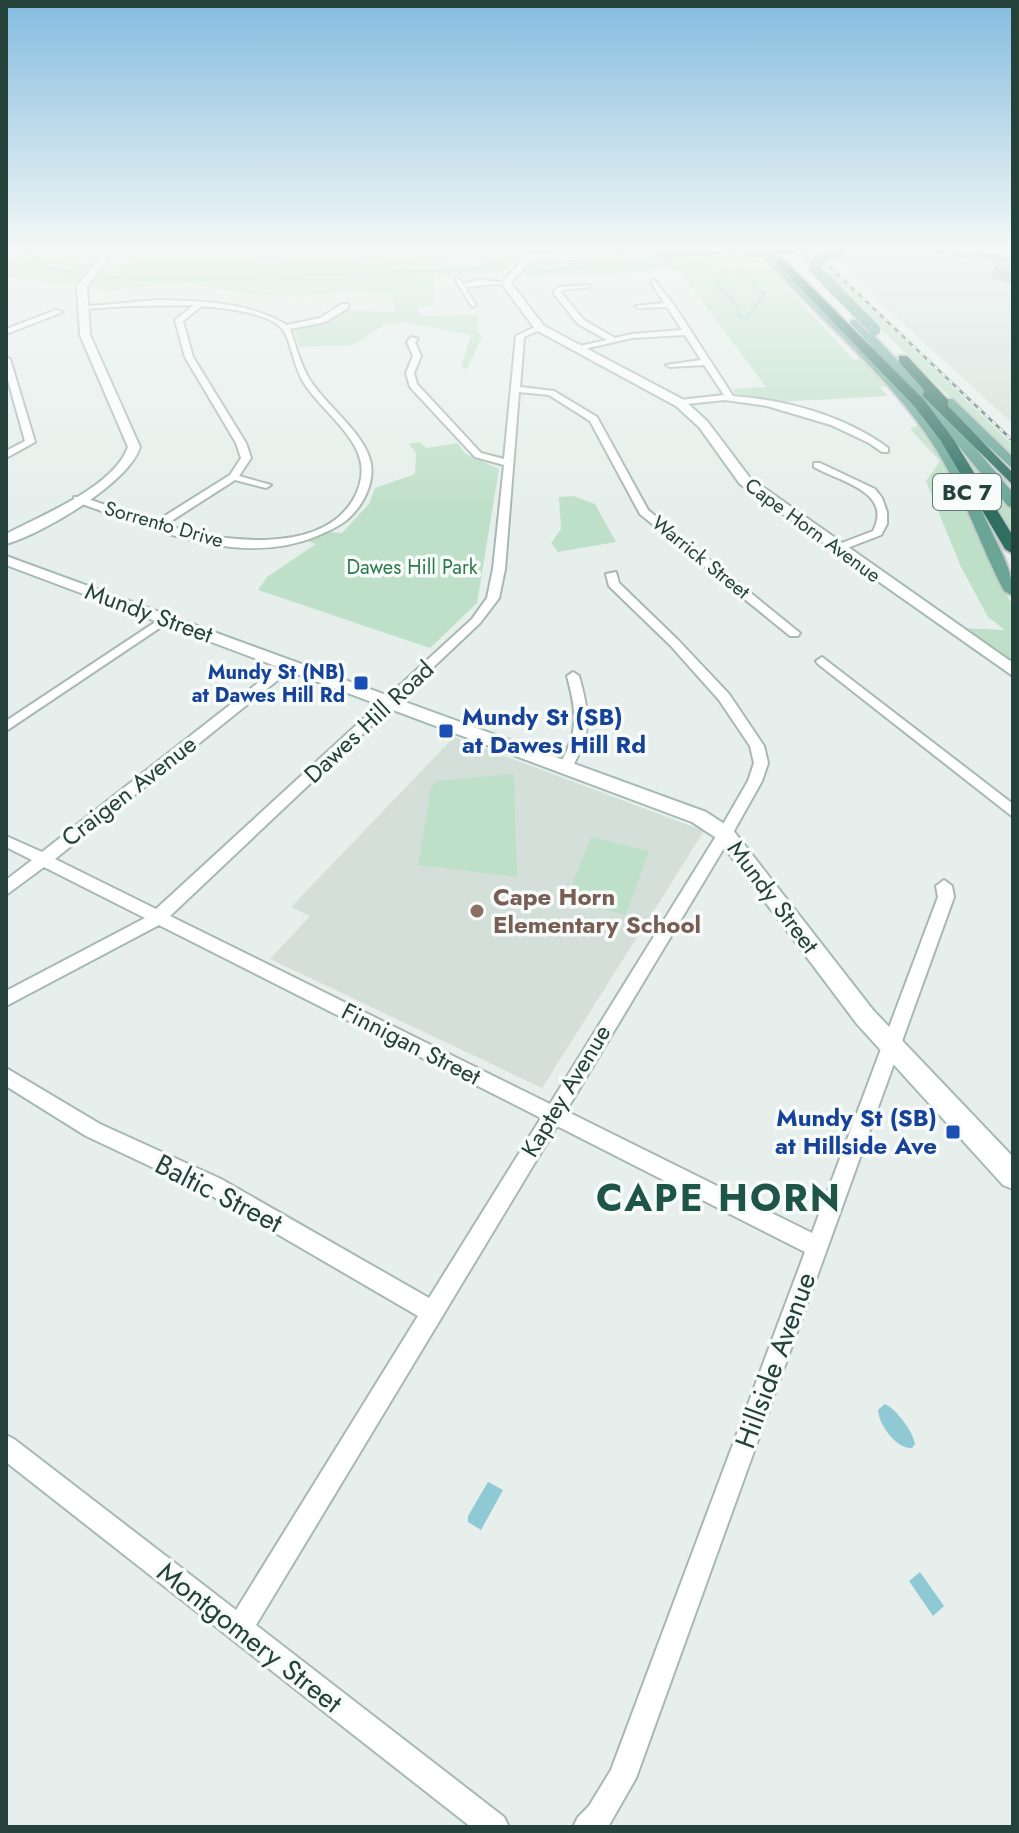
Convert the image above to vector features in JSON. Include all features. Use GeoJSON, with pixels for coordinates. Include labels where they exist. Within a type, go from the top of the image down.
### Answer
{"type":"FeatureCollection","features":[{"type":"Feature","properties":{"kind":"highway"},"geometry":{"type":"LineString","coordinates":[[852,335],[920,404],[947,440],[1013,549]]}},
{"type":"Feature","properties":{"kind":"highway"},"geometry":{"type":"LineString","coordinates":[[899,360],[1013,479]]}},
{"type":"Feature","properties":{"kind":"main road","name":"BC 7"},"geometry":{"type":"LineString","coordinates":[[840,335],[897,391],[936,439],[969,496],[1013,591]]}},
{"type":"Feature","properties":{"kind":"main road","name":"BC 7"},"geometry":{"type":"LineString","coordinates":[[872,335],[899,360],[1013,503]]}},
{"type":"Feature","properties":{"kind":"main road"},"geometry":{"type":"LineString","coordinates":[[879,335],[899,360],[1013,465]]}},
{"type":"Feature","properties":{"kind":"street"},"geometry":{"type":"LineString","coordinates":[[6,540],[122,473],[134,451],[87,335]]}},
{"type":"Feature","properties":{"kind":"street"},"geometry":{"type":"LineString","coordinates":[[158,525],[233,477],[244,464],[244,448],[189,357],[181,335]]}},
{"type":"Feature","properties":{"kind":"street","name":"Sorrento Drive"},"geometry":{"type":"LineString","coordinates":[[78,499],[197,538],[247,546],[311,534],[341,520],[358,503],[365,479],[364,457],[307,382],[289,335]]}},
{"type":"Feature","properties":{"kind":"street","name":"Dawes Hill Road"},"geometry":{"type":"LineString","coordinates":[[6,999],[156,919],[476,621],[493,598],[520,336],[524,335]]}},
{"type":"Feature","properties":{"kind":"street","name":"Cape Horn Avenue"},"geometry":{"type":"LineString","coordinates":[[552,335],[680,403],[703,424],[740,477],[1013,671]]}},
{"type":"Feature","properties":{"kind":"street"},"geometry":{"type":"LineString","coordinates":[[603,335],[613,340]]}},
{"type":"Feature","properties":{"kind":"street"},"geometry":{"type":"LineString","coordinates":[[578,349],[613,340],[664,335]]}},
{"type":"Feature","properties":{"kind":"street"},"geometry":{"type":"LineString","coordinates":[[689,335],[730,398]]}},
{"type":"Feature","properties":{"kind":"street"},"geometry":{"type":"LineString","coordinates":[[414,339],[411,342],[417,356],[410,376],[413,385],[473,449],[487,459],[509,463]]}},
{"type":"Feature","properties":{"kind":"street"},"geometry":{"type":"LineString","coordinates":[[6,359],[10,395],[30,442],[6,455]]}},
{"type":"Feature","properties":{"kind":"street"},"geometry":{"type":"LineString","coordinates":[[670,365],[705,362]]}},
{"type":"Feature","properties":{"kind":"street","name":"Warrick Street"},"geometry":{"type":"LineString","coordinates":[[516,389],[551,393],[594,419],[644,512],[794,633]]}},
{"type":"Feature","properties":{"kind":"street"},"geometry":{"type":"LineString","coordinates":[[680,403],[730,398],[766,403],[870,437],[885,450]]}},
{"type":"Feature","properties":{"kind":"street"},"geometry":{"type":"LineString","coordinates":[[796,427],[812,417]]}},
{"type":"Feature","properties":{"kind":"street"},"geometry":{"type":"LineString","coordinates":[[817,465],[868,488],[879,501],[883,521],[880,529],[869,538],[838,548]]}},
{"type":"Feature","properties":{"kind":"street"},"geometry":{"type":"LineString","coordinates":[[233,477],[266,485]]}},
{"type":"Feature","properties":{"kind":"street","name":"Mundy Street"},"geometry":{"type":"LineString","coordinates":[[6,560],[685,811],[725,834],[892,1048],[1013,1176]]}},
{"type":"Feature","properties":{"kind":"street","name":"Kaptey Avenue"},"geometry":{"type":"LineString","coordinates":[[240,1627],[725,834],[759,772],[761,756],[755,740],[674,640],[613,584],[612,574]]}},
{"type":"Feature","properties":{"kind":"street"},"geometry":{"type":"LineString","coordinates":[[6,727],[166,619]]}},
{"type":"Feature","properties":{"kind":"street"},"geometry":{"type":"LineString","coordinates":[[822,661],[1013,812]]}},
{"type":"Feature","properties":{"kind":"street","name":"Craigen Avenue"},"geometry":{"type":"LineString","coordinates":[[6,889],[290,664]]}},
{"type":"Feature","properties":{"kind":"street"},"geometry":{"type":"LineString","coordinates":[[566,766],[583,730],[582,708],[573,676]]}},
{"type":"Feature","properties":{"kind":"street","name":"Finnigan Street"},"geometry":{"type":"LineString","coordinates":[[6,841],[156,919],[816,1246]]}},
{"type":"Feature","properties":{"kind":"street","name":"Hillside Avenue"},"geometry":{"type":"LineString","coordinates":[[588,1827],[599,1816],[622,1778],[816,1246],[892,1048],[946,897],[944,886]]}},
{"type":"Feature","properties":{"kind":"street","name":"Baltic Street"},"geometry":{"type":"LineString","coordinates":[[6,1076],[93,1130],[214,1186],[432,1312]]}},
{"type":"Feature","properties":{"kind":"street","name":"Montgomery Street"},"geometry":{"type":"LineString","coordinates":[[6,1447],[494,1827]]}},
{"type":"Feature","properties":{"kind":"shaded area"},"geometry":{"type":"Polygon","coordinates":[[[916,335],[1013,335],[1013,424],[916,335]]]}},
{"type":"Feature","properties":{"kind":"shaded area","name":"Cape Horn Elementary School"},"geometry":{"type":"Polygon","coordinates":[[[454,737],[704,831],[542,1088],[270,959],[310,916],[291,907],[454,737]]]}},
{"type":"Feature","properties":{"kind":"green space"},"geometry":{"type":"Polygon","coordinates":[[[296,335],[369,335],[353,345],[299,347],[296,335]]]}},
{"type":"Feature","properties":{"kind":"green space"},"geometry":{"type":"Polygon","coordinates":[[[471,335],[482,337],[467,369],[461,367],[471,335]]]}},
{"type":"Feature","properties":{"kind":"green space"},"geometry":{"type":"Polygon","coordinates":[[[727,335],[830,335],[854,360],[861,359],[887,387],[880,387],[888,396],[777,402],[735,393],[733,389],[766,387],[727,335]]]}},
{"type":"Feature","properties":{"kind":"green space"},"geometry":{"type":"Polygon","coordinates":[[[887,335],[897,335],[1013,445],[1013,459],[887,335]]]}},
{"type":"Feature","properties":{"kind":"green space"},"geometry":{"type":"Polygon","coordinates":[[[918,425],[943,462],[987,559],[1013,606],[1013,667],[960,628],[1005,630],[988,617],[961,567],[926,481],[940,461],[910,429],[918,425]]]}},
{"type":"Feature","properties":{"kind":"green space"},"geometry":{"type":"Polygon","coordinates":[[[946,427],[1013,509],[1013,538],[946,427]]]}},
{"type":"Feature","properties":{"kind":"green space","name":"Dawes Hill Park"},"geometry":{"type":"Polygon","coordinates":[[[419,442],[427,448],[457,443],[466,454],[499,469],[477,603],[430,648],[258,590],[267,577],[316,544],[307,541],[329,532],[342,533],[369,504],[375,488],[415,474],[416,453],[409,444],[419,442]]]}},
{"type":"Feature","properties":{"kind":"green space"},"geometry":{"type":"Polygon","coordinates":[[[573,496],[595,504],[616,542],[558,552],[551,543],[561,529],[559,497],[573,496]]]}},
{"type":"Feature","properties":{"kind":"green space"},"geometry":{"type":"Polygon","coordinates":[[[514,774],[517,877],[418,865],[431,788],[437,781],[514,774]]]}},
{"type":"Feature","properties":{"kind":"green space"},"geometry":{"type":"Polygon","coordinates":[[[591,837],[649,851],[626,915],[566,899],[591,837]]]}},
{"type":"Feature","properties":{"kind":"water"},"geometry":{"type":"Polygon","coordinates":[[[885,1404],[908,1427],[915,1444],[912,1448],[900,1445],[885,1429],[878,1410],[885,1404]]]}},
{"type":"Feature","properties":{"kind":"water"},"geometry":{"type":"Polygon","coordinates":[[[488,1482],[503,1490],[481,1530],[468,1522],[468,1516],[488,1482]]]}},
{"type":"Feature","properties":{"kind":"water"},"geometry":{"type":"Polygon","coordinates":[[[920,1572],[944,1606],[933,1616],[909,1581],[920,1572]]]}},
{"type":"Feature","properties":{"kind":"railway"},"geometry":{"type":"LineString","coordinates":[[901,335],[1013,441]]}},
{"type":"Feature","properties":{"kind":"place","name":"Mundy St (NB) at Dawes Hill Rd"},"geometry":{"type":"Point","coordinates":[361,683]}},
{"type":"Feature","properties":{"kind":"place","name":"Mundy St (SB) at Dawes Hill Rd"},"geometry":{"type":"Point","coordinates":[446,731]}},
{"type":"Feature","properties":{"kind":"place","name":"Cape Horn Elementary School"},"geometry":{"type":"Point","coordinates":[477,911]}},
{"type":"Feature","properties":{"kind":"place","name":"Mundy St (SB) at Hillside Ave"},"geometry":{"type":"Point","coordinates":[953,1132]}},
{"type":"Feature","properties":{"kind":"district","name":"CAPE HORN"},"geometry":{"type":"Point","coordinates":[719,1198]}}]}
